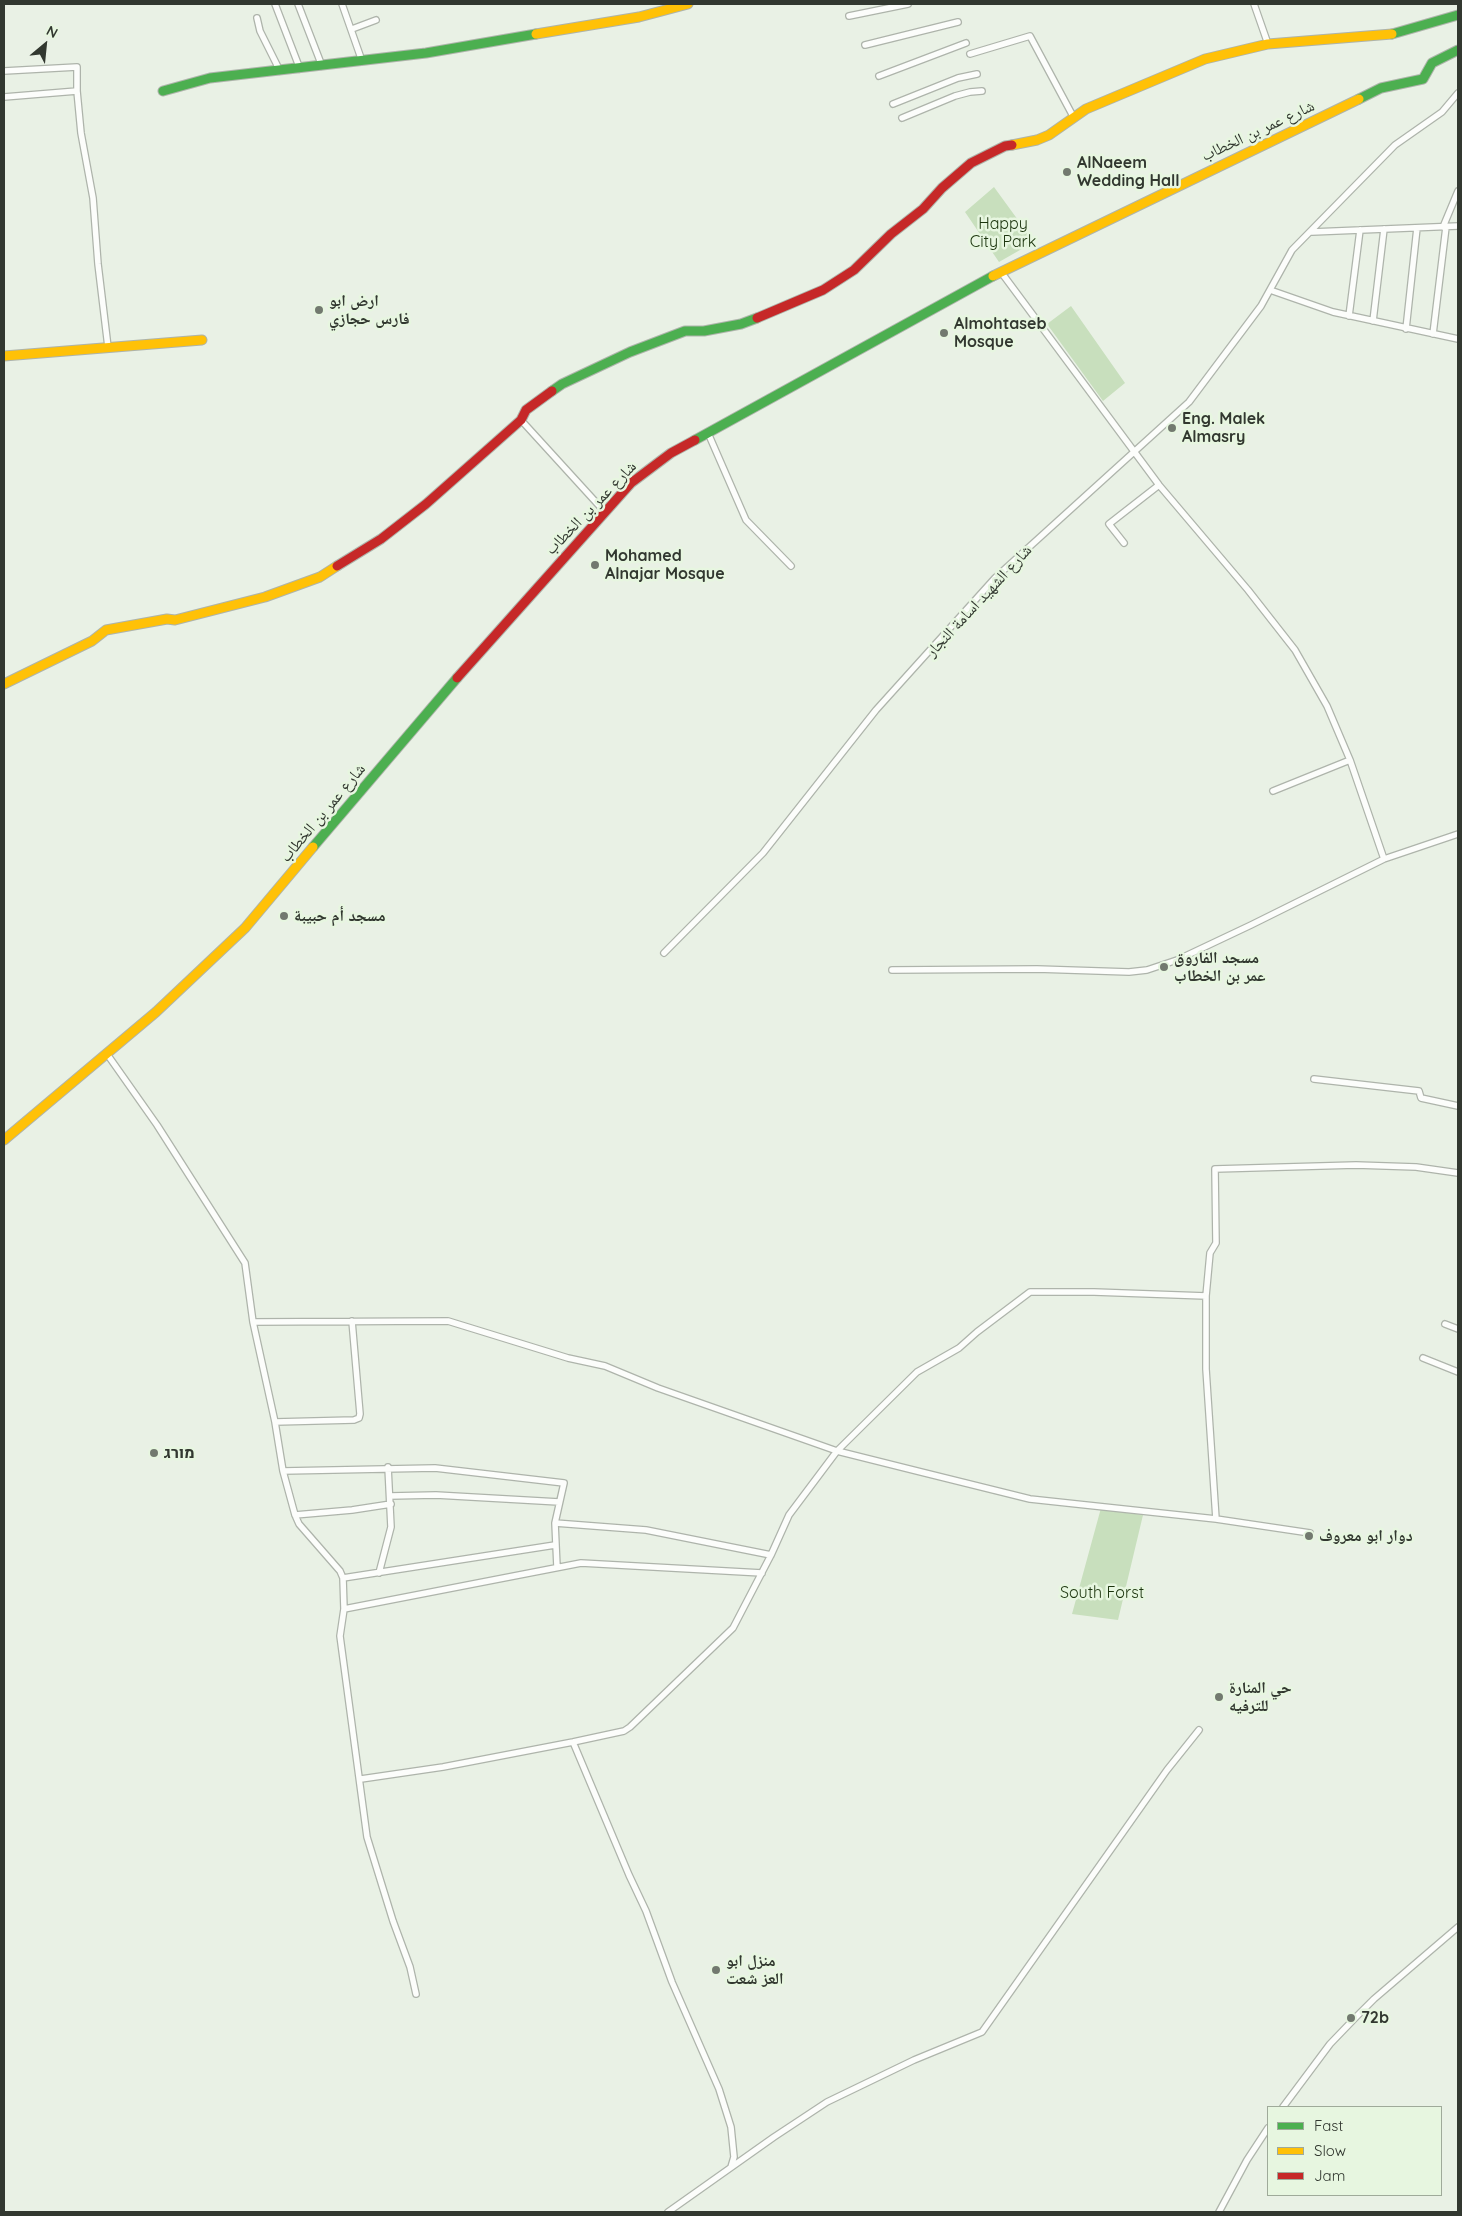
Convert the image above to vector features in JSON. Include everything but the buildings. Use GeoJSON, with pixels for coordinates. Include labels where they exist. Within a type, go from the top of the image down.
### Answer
{"type":"FeatureCollection","features":[{"type":"Feature","properties":{"kind":"street"},"geometry":{"type":"LineString","coordinates":[[275,4],[300,69]]}},
{"type":"Feature","properties":{"kind":"street"},"geometry":{"type":"LineString","coordinates":[[298,4],[322,66]]}},
{"type":"Feature","properties":{"kind":"street"},"geometry":{"type":"LineString","coordinates":[[342,4],[362,60]]}},
{"type":"Feature","properties":{"kind":"street"},"geometry":{"type":"LineString","coordinates":[[163,91],[210,78],[280,72],[426,53],[639,17],[688,4]]}},
{"type":"Feature","properties":{"kind":"street"},"geometry":{"type":"LineString","coordinates":[[849,16],[908,4]]}},
{"type":"Feature","properties":{"kind":"street"},"geometry":{"type":"LineString","coordinates":[[1254,4],[1268,44]]}},
{"type":"Feature","properties":{"kind":"street"},"geometry":{"type":"LineString","coordinates":[[4,684],[92,641],[106,630],[167,619],[175,620],[265,597],[320,577],[382,539],[426,504],[521,420],[526,410],[562,384],[630,352],[685,332],[704,331],[741,324],[787,307],[823,290],[854,270],[892,234],[923,209],[942,188],[971,163],[1006,146],[1037,140],[1050,135],[1095,106],[1184,67],[1249,48],[1268,44],[1392,34],[1458,15]]}},
{"type":"Feature","properties":{"kind":"street"},"geometry":{"type":"LineString","coordinates":[[257,18],[260,31],[280,72]]}},
{"type":"Feature","properties":{"kind":"street"},"geometry":{"type":"LineString","coordinates":[[352,29],[376,20]]}},
{"type":"Feature","properties":{"kind":"street"},"geometry":{"type":"LineString","coordinates":[[865,45],[958,22]]}},
{"type":"Feature","properties":{"kind":"street"},"geometry":{"type":"LineString","coordinates":[[970,54],[1030,36],[1074,118]]}},
{"type":"Feature","properties":{"kind":"street"},"geometry":{"type":"LineString","coordinates":[[879,76],[966,43]]}},
{"type":"Feature","properties":{"kind":"street","name":"شارع عمر بن الخطاب"},"geometry":{"type":"LineString","coordinates":[[4,1140],[107,1054],[206,967],[245,928],[447,689],[604,512],[631,483],[645,472],[671,453],[1001,272],[1381,88],[1423,79],[1432,63],[1458,50]]}},
{"type":"Feature","properties":{"kind":"street"},"geometry":{"type":"LineString","coordinates":[[4,71],[77,66],[76,91],[81,133],[93,198],[108,347]]}},
{"type":"Feature","properties":{"kind":"street"},"geometry":{"type":"LineString","coordinates":[[893,104],[958,78],[976,74]]}},
{"type":"Feature","properties":{"kind":"street"},"geometry":{"type":"LineString","coordinates":[[4,97],[76,91]]}},
{"type":"Feature","properties":{"kind":"street"},"geometry":{"type":"LineString","coordinates":[[902,118],[955,96],[970,92],[982,92]]}},
{"type":"Feature","properties":{"kind":"street","name":"شارع الشهيد اسامة النجار"},"geometry":{"type":"LineString","coordinates":[[664,953],[764,853],[876,710],[995,578],[1189,402],[1261,306],[1292,250],[1312,232],[1395,145],[1442,112],[1458,93]]}},
{"type":"Feature","properties":{"kind":"street"},"geometry":{"type":"LineString","coordinates":[[1433,334],[1444,227],[1458,191]]}},
{"type":"Feature","properties":{"kind":"street"},"geometry":{"type":"LineString","coordinates":[[1312,232],[1458,226]]}},
{"type":"Feature","properties":{"kind":"street"},"geometry":{"type":"LineString","coordinates":[[1406,329],[1417,228]]}},
{"type":"Feature","properties":{"kind":"street"},"geometry":{"type":"LineString","coordinates":[[1372,321],[1384,229]]}},
{"type":"Feature","properties":{"kind":"street"},"geometry":{"type":"LineString","coordinates":[[1349,316],[1360,230]]}},
{"type":"Feature","properties":{"kind":"street"},"geometry":{"type":"LineString","coordinates":[[1001,272],[1159,485],[1248,590],[1295,650],[1327,706],[1350,760],[1384,859]]}},
{"type":"Feature","properties":{"kind":"street"},"geometry":{"type":"LineString","coordinates":[[1270,290],[1349,316],[1458,339]]}},
{"type":"Feature","properties":{"kind":"street"},"geometry":{"type":"LineString","coordinates":[[4,356],[202,340]]}},
{"type":"Feature","properties":{"kind":"street"},"geometry":{"type":"LineString","coordinates":[[521,420],[604,512]]}},
{"type":"Feature","properties":{"kind":"street"},"geometry":{"type":"LineString","coordinates":[[708,433],[746,520],[791,566]]}},
{"type":"Feature","properties":{"kind":"street"},"geometry":{"type":"LineString","coordinates":[[1124,543],[1109,524],[1159,485]]}},
{"type":"Feature","properties":{"kind":"street"},"geometry":{"type":"LineString","coordinates":[[1273,791],[1350,760]]}},
{"type":"Feature","properties":{"kind":"street"},"geometry":{"type":"LineString","coordinates":[[892,970],[1009,969],[1129,972],[1147,970],[1177,960],[1384,859],[1458,834]]}},
{"type":"Feature","properties":{"kind":"street"},"geometry":{"type":"LineString","coordinates":[[107,1054],[162,1132],[245,1264],[253,1322],[276,1422],[283,1470],[294,1515],[299,1524],[340,1570],[342,1578],[344,1609],[340,1636],[367,1838],[393,1921],[410,1967],[416,1994]]}},
{"type":"Feature","properties":{"kind":"street"},"geometry":{"type":"LineString","coordinates":[[1314,1079],[1419,1091],[1421,1098],[1458,1106]]}},
{"type":"Feature","properties":{"kind":"street"},"geometry":{"type":"LineString","coordinates":[[1216,1519],[1207,1400],[1206,1296],[1210,1253],[1216,1243],[1215,1169],[1356,1165],[1416,1167],[1458,1173]]}},
{"type":"Feature","properties":{"kind":"street"},"geometry":{"type":"LineString","coordinates":[[360,1779],[444,1767],[574,1742],[624,1731],[630,1727],[732,1628],[762,1574],[789,1515],[837,1451],[918,1372],[959,1348],[1030,1292],[1206,1296]]}},
{"type":"Feature","properties":{"kind":"street"},"geometry":{"type":"LineString","coordinates":[[276,1422],[354,1420],[358,1418],[360,1414],[352,1321]]}},
{"type":"Feature","properties":{"kind":"street"},"geometry":{"type":"LineString","coordinates":[[253,1322],[448,1321],[568,1358],[605,1366],[658,1388],[837,1451],[1030,1499],[1216,1519],[1310,1533]]}},
{"type":"Feature","properties":{"kind":"street"},"geometry":{"type":"LineString","coordinates":[[1445,1324],[1458,1329]]}},
{"type":"Feature","properties":{"kind":"street"},"geometry":{"type":"LineString","coordinates":[[1423,1358],[1458,1372]]}},
{"type":"Feature","properties":{"kind":"street"},"geometry":{"type":"LineString","coordinates":[[283,1470],[388,1468],[467,1471],[564,1483],[555,1523],[557,1567]]}},
{"type":"Feature","properties":{"kind":"street"},"geometry":{"type":"LineString","coordinates":[[379,1573],[391,1527],[388,1468]]}},
{"type":"Feature","properties":{"kind":"street"},"geometry":{"type":"LineString","coordinates":[[390,1496],[436,1495],[559,1502]]}},
{"type":"Feature","properties":{"kind":"street"},"geometry":{"type":"LineString","coordinates":[[294,1515],[352,1510],[391,1504]]}},
{"type":"Feature","properties":{"kind":"street"},"geometry":{"type":"LineString","coordinates":[[555,1523],[646,1530],[771,1555]]}},
{"type":"Feature","properties":{"kind":"street"},"geometry":{"type":"LineString","coordinates":[[342,1578],[474,1556],[555,1545]]}},
{"type":"Feature","properties":{"kind":"street"},"geometry":{"type":"LineString","coordinates":[[344,1609],[582,1563],[762,1574]]}},
{"type":"Feature","properties":{"kind":"street"},"geometry":{"type":"LineString","coordinates":[[668,2212],[827,2102],[914,2060],[982,2032],[1167,1770],[1199,1730]]}},
{"type":"Feature","properties":{"kind":"street"},"geometry":{"type":"LineString","coordinates":[[574,1742],[629,1875],[646,1911],[672,1982],[719,2089],[731,2127],[734,2156],[731,2167]]}},
{"type":"Feature","properties":{"kind":"street"},"geometry":{"type":"LineString","coordinates":[[1284,2106],[1330,2044],[1356,2017],[1458,1927]]}},
{"type":"Feature","properties":{"kind":"street"},"geometry":{"type":"LineString","coordinates":[[1219,2212],[1247,2160],[1267,2130]]}},
{"type":"Feature","properties":{"kind":"green space","name":"Happy City Park"},"geometry":{"type":"Polygon","coordinates":[[[994,187],[1034,242],[999,262],[965,212],[994,187]]]}},
{"type":"Feature","properties":{"kind":"green space"},"geometry":{"type":"Polygon","coordinates":[[[1071,306],[1125,383],[1103,401],[1047,324],[1071,306]]]}},
{"type":"Feature","properties":{"kind":"green space","name":"South Forst"},"geometry":{"type":"Polygon","coordinates":[[[1101,1508],[1143,1515],[1118,1620],[1072,1614],[1101,1508]]]}},
{"type":"Feature","properties":{"kind":"traffic: fast"},"geometry":{"type":"LineString","coordinates":[[1392,34],[1458,15]]}},
{"type":"Feature","properties":{"kind":"traffic: fast"},"geometry":{"type":"LineString","coordinates":[[163,91],[210,78],[426,53],[536,34]]}},
{"type":"Feature","properties":{"kind":"traffic: fast"},"geometry":{"type":"LineString","coordinates":[[1359,99],[1381,88],[1423,79],[1432,63],[1458,50]]}},
{"type":"Feature","properties":{"kind":"traffic: fast"},"geometry":{"type":"LineString","coordinates":[[695,440],[993,276]]}},
{"type":"Feature","properties":{"kind":"traffic: fast"},"geometry":{"type":"LineString","coordinates":[[552,391],[562,384],[630,352],[685,331],[704,331],[741,324],[757,318]]}},
{"type":"Feature","properties":{"kind":"traffic: fast"},"geometry":{"type":"LineString","coordinates":[[313,847],[457,678]]}},
{"type":"Feature","properties":{"kind":"traffic: slow"},"geometry":{"type":"LineString","coordinates":[[536,34],[639,17],[688,4]]}},
{"type":"Feature","properties":{"kind":"traffic: slow"},"geometry":{"type":"LineString","coordinates":[[1012,145],[1037,140],[1049,135],[1086,109],[1205,59],[1268,44],[1392,34]]}},
{"type":"Feature","properties":{"kind":"traffic: slow"},"geometry":{"type":"LineString","coordinates":[[993,276],[1359,99]]}},
{"type":"Feature","properties":{"kind":"traffic: slow"},"geometry":{"type":"LineString","coordinates":[[4,356],[202,340]]}},
{"type":"Feature","properties":{"kind":"traffic: slow"},"geometry":{"type":"LineString","coordinates":[[4,684],[92,641],[106,630],[167,619],[175,620],[265,597],[320,577],[337,566]]}},
{"type":"Feature","properties":{"kind":"traffic: slow"},"geometry":{"type":"LineString","coordinates":[[4,1140],[156,1012],[245,928],[313,847]]}},
{"type":"Feature","properties":{"kind":"traffic: jam"},"geometry":{"type":"LineString","coordinates":[[757,318],[823,290],[854,270],[891,234],[923,209],[942,188],[971,163],[1005,146],[1012,145]]}},
{"type":"Feature","properties":{"kind":"traffic: jam"},"geometry":{"type":"LineString","coordinates":[[337,566],[381,539],[426,504],[521,420],[526,410],[552,391]]}},
{"type":"Feature","properties":{"kind":"traffic: jam"},"geometry":{"type":"LineString","coordinates":[[457,678],[631,483],[671,453],[695,440]]}},
{"type":"Feature","properties":{"kind":"place","name":"AlNaeem Wedding Hall"},"geometry":{"type":"Point","coordinates":[1067,172]}},
{"type":"Feature","properties":{"kind":"place","name":"ارض ابو فارس حجازي"},"geometry":{"type":"Point","coordinates":[319,310]}},
{"type":"Feature","properties":{"kind":"place","name":"Almohtaseb Mosque"},"geometry":{"type":"Point","coordinates":[944,333]}},
{"type":"Feature","properties":{"kind":"place","name":"Eng. Malek Almasry"},"geometry":{"type":"Point","coordinates":[1172,428]}},
{"type":"Feature","properties":{"kind":"place","name":"Mohamed Alnajar Mosque"},"geometry":{"type":"Point","coordinates":[595,565]}},
{"type":"Feature","properties":{"kind":"place","name":"مسجد أم حبيبة"},"geometry":{"type":"Point","coordinates":[284,916]}},
{"type":"Feature","properties":{"kind":"place","name":"مسجد الفاروق عمر بن الخطاب"},"geometry":{"type":"Point","coordinates":[1164,967]}},
{"type":"Feature","properties":{"kind":"place","name":"מורג"},"geometry":{"type":"Point","coordinates":[154,1453]}},
{"type":"Feature","properties":{"kind":"place","name":"دوار ابو معروف"},"geometry":{"type":"Point","coordinates":[1309,1536]}},
{"type":"Feature","properties":{"kind":"place","name":"حي المنارة للترفيه"},"geometry":{"type":"Point","coordinates":[1219,1697]}},
{"type":"Feature","properties":{"kind":"place","name":"منزل ابو العز شعت"},"geometry":{"type":"Point","coordinates":[716,1970]}},
{"type":"Feature","properties":{"kind":"place","name":"72b"},"geometry":{"type":"Point","coordinates":[1351,2018]}}]}
